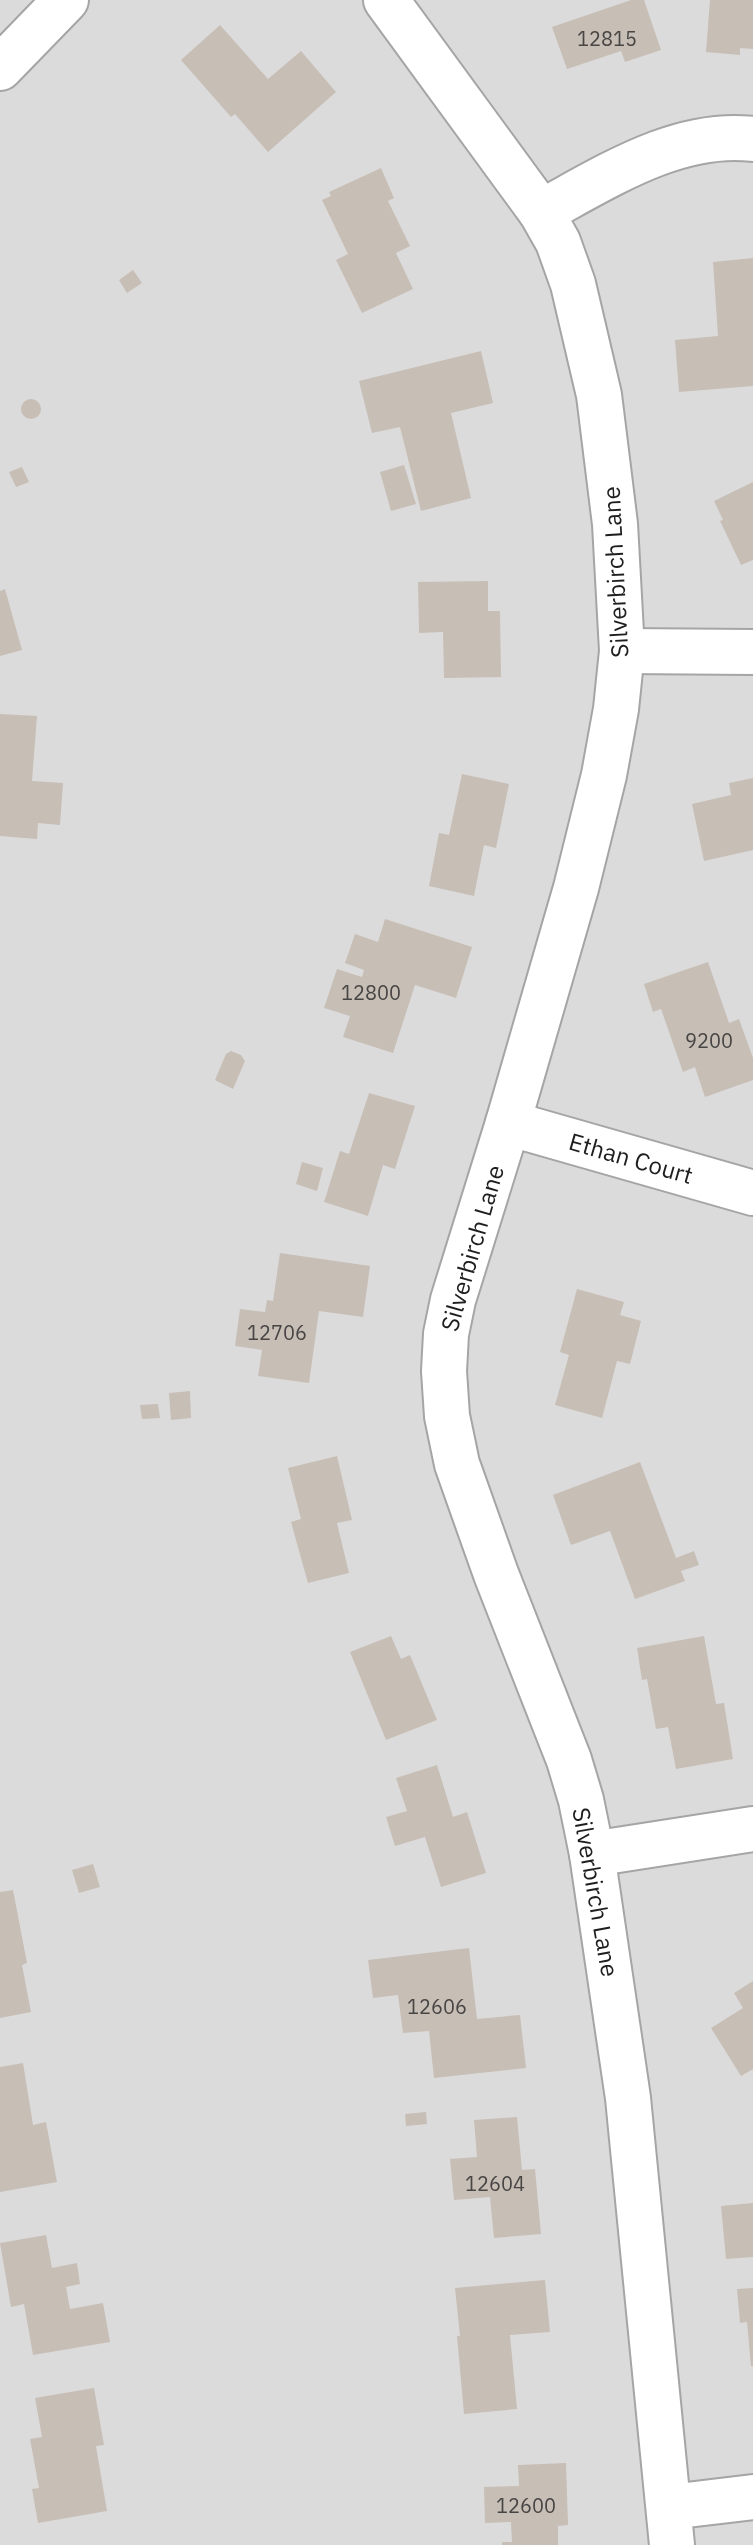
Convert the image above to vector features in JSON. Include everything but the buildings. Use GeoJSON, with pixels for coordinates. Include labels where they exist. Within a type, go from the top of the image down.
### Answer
{"type":"FeatureCollection","features":[{"type":"Feature","properties":{"kind":"street"},"geometry":{"type":"LineString","coordinates":[[0,68],[66,0]]}},
{"type":"Feature","properties":{"kind":"street","name":"Silverbirch Lane"},"geometry":{"type":"LineString","coordinates":[[386,0],[541,212],[558,242],[573,284],[599,395],[615,524],[622,651],[616,709],[601,789],[576,888],[508,1123],[453,1300],[446,1334],[444,1371],[447,1416],[457,1464],[476,1521],[569,1760],[592,1854],[628,2098],[671,2526]]}},
{"type":"Feature","properties":{"kind":"street"},"geometry":{"type":"LineString","coordinates":[[541,212],[652,155],[727,138],[753,139]]}},
{"type":"Feature","properties":{"kind":"street"},"geometry":{"type":"LineString","coordinates":[[622,651],[753,652]]}},
{"type":"Feature","properties":{"kind":"street","name":"Ethan Court"},"geometry":{"type":"LineString","coordinates":[[508,1123],[753,1193]]}},
{"type":"Feature","properties":{"kind":"street"},"geometry":{"type":"LineString","coordinates":[[592,1854],[753,1829]]}},
{"type":"Feature","properties":{"kind":"street"},"geometry":{"type":"LineString","coordinates":[[671,2526],[753,2497]]}},
{"type":"Feature","properties":{"kind":"shaded area"},"geometry":{"type":"Polygon","coordinates":[[[0,0],[753,0],[753,2545],[0,2545],[0,0]]]}}]}
